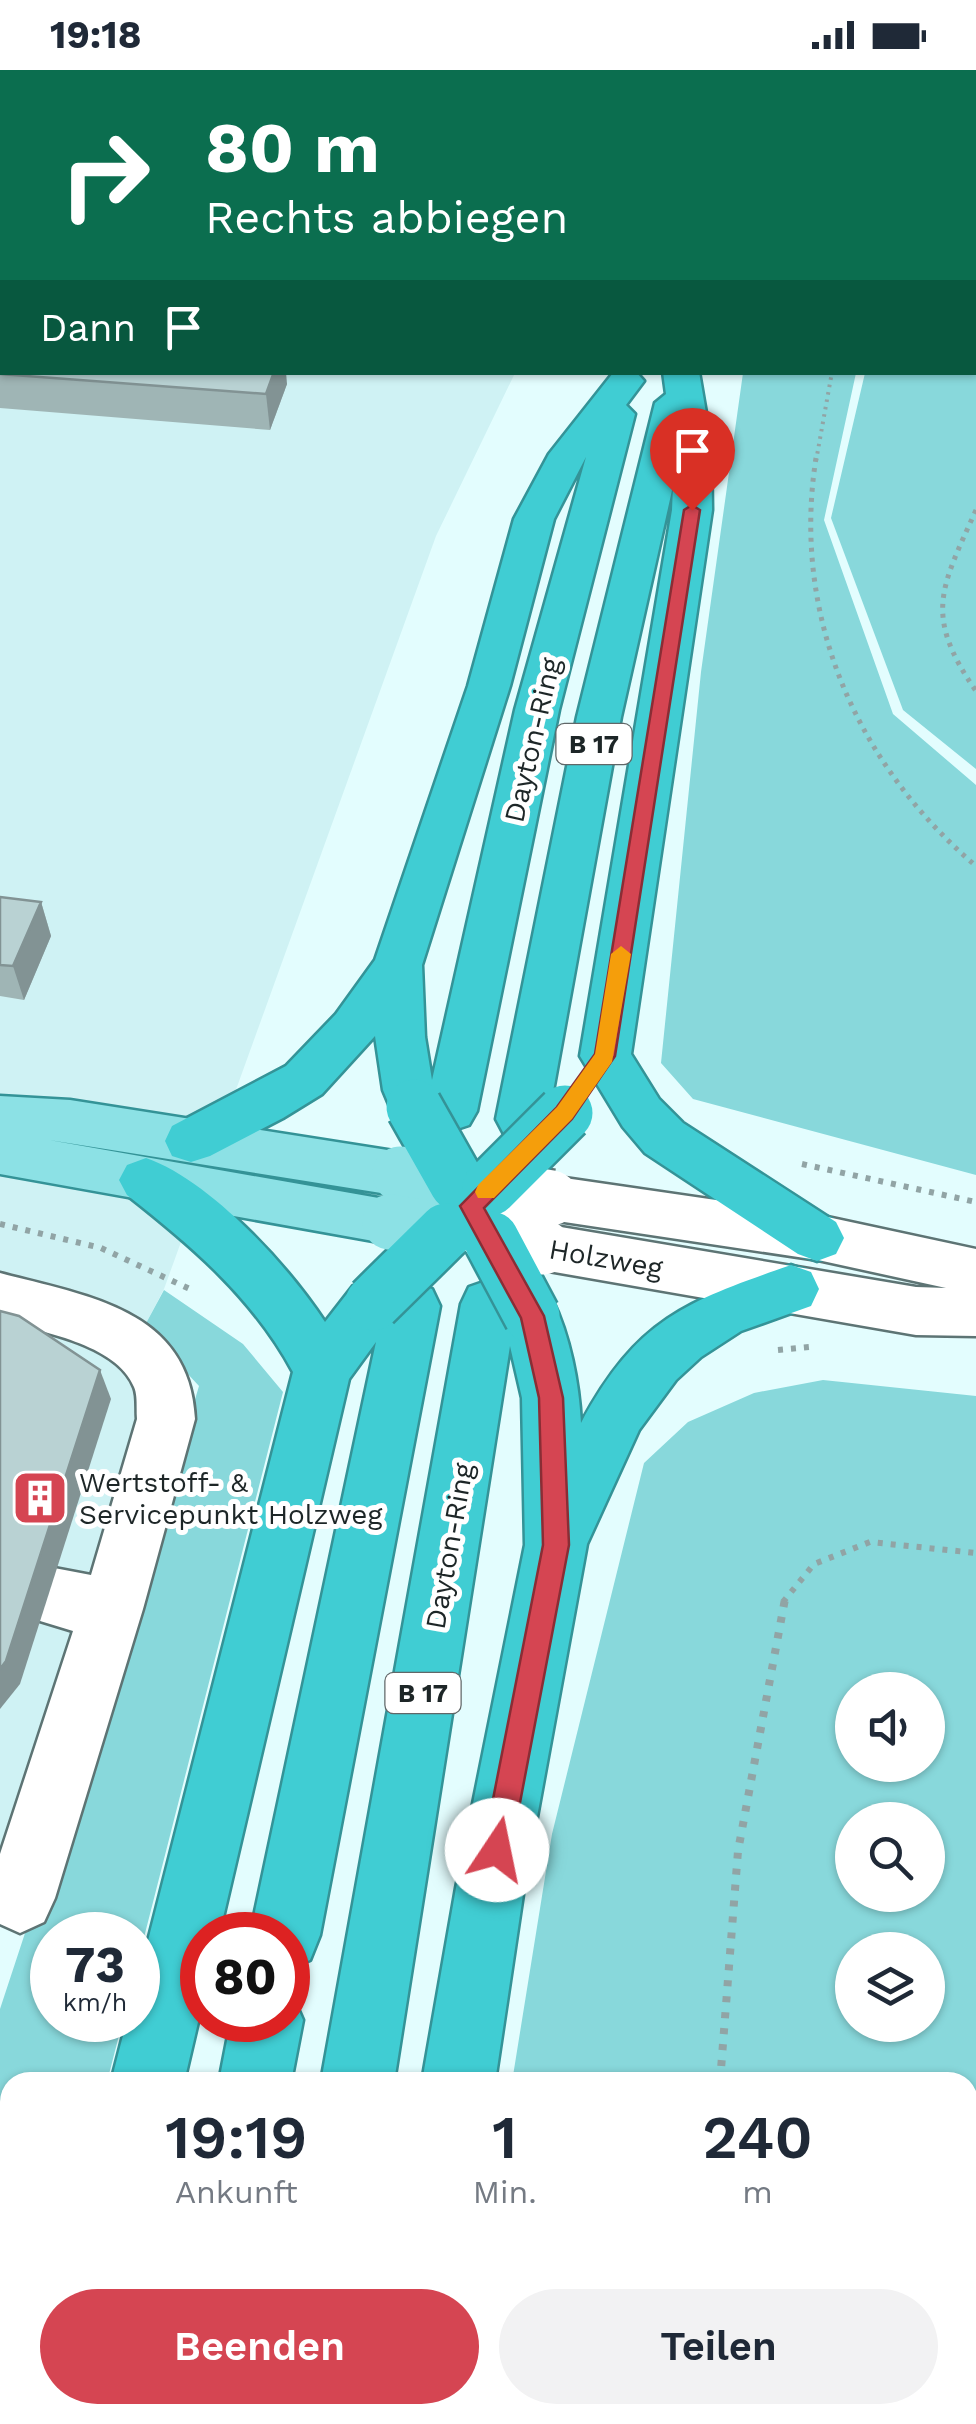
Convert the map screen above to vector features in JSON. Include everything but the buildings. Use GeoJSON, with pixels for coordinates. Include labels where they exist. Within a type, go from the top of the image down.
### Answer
{"type":"FeatureCollection","features":[{"type":"Feature","properties":{"kind":"highway","name":"B 17"},"geometry":{"type":"LineString","coordinates":[[544,1116],[599,716],[679,375]]}},
{"type":"Feature","properties":{"kind":"highway"},"geometry":{"type":"LineString","coordinates":[[150,2072],[322,1370],[493,1213],[544,1116],[605,1056],[692,510],[692,442],[681,375]]}},
{"type":"Feature","properties":{"kind":"highway"},"geometry":{"type":"LineString","coordinates":[[192,1140],[265,1104],[314,1072],[354,1026],[398,965],[489,686],[534,519],[568,454],[627,377]]}},
{"type":"Feature","properties":{"kind":"highway","name":"Dayton-Ring"},"geometry":{"type":"LineString","coordinates":[[433,1109],[627,377]]}},
{"type":"Feature","properties":{"kind":"highway"},"geometry":{"type":"LineString","coordinates":[[398,965],[400,1044],[406,1085],[433,1109],[493,1213],[511,1310],[551,1398],[556,1545],[490,1888],[460,2072]]}},
{"type":"Feature","properties":{"kind":"highway"},"geometry":{"type":"LineString","coordinates":[[605,1056],[641,1112],[664,1138],[817,1238]]}},
{"type":"Feature","properties":{"kind":"highway"},"geometry":{"type":"LineString","coordinates":[[146,1180],[255,1268],[299,1325],[322,1370]]}},
{"type":"Feature","properties":{"kind":"highway"},"geometry":{"type":"LineString","coordinates":[[556,1545],[614,1418],[640,1375],[660,1355],[714,1317],[790,1290]]}},
{"type":"Feature","properties":{"kind":"highway"},"geometry":{"type":"LineString","coordinates":[[288,1912],[392,1304]]}},
{"type":"Feature","properties":{"kind":"highway","name":"Dayton-Ring"},"geometry":{"type":"LineString","coordinates":[[360,2072],[511,1310]]}},
{"type":"Feature","properties":{"kind":"highway"},"geometry":{"type":"LineString","coordinates":[[257,2072],[263,2042]]}},
{"type":"Feature","properties":{"kind":"main road","name":"Holzweg"},"geometry":{"type":"LineString","coordinates":[[0,1116],[70,1121],[192,1140],[395,1198]]}},
{"type":"Feature","properties":{"kind":"main road","name":"Holzweg"},"geometry":{"type":"LineString","coordinates":[[0,1153],[146,1180],[395,1198],[493,1213]]}},
{"type":"Feature","properties":{"kind":"street","name":"Holzweg"},"geometry":{"type":"LineString","coordinates":[[493,1213],[817,1238],[916,1256],[976,1272]]}},
{"type":"Feature","properties":{"kind":"street","name":"Holzweg"},"geometry":{"type":"LineString","coordinates":[[493,1213],[790,1290],[916,1311],[976,1312]]}},
{"type":"Feature","properties":{"kind":"street"},"geometry":{"type":"LineString","coordinates":[[0,1297],[114,1330],[151,1362],[164,1387],[166,1419],[112,1609],[20,1898]]}},
{"type":"Feature","properties":{"kind":"street"},"geometry":{"type":"LineString","coordinates":[[49,1596],[112,1609]]}},
{"type":"Feature","properties":{"kind":"path"},"geometry":{"type":"LineString","coordinates":[[832,375],[810,516],[829,654],[857,720],[909,802],[976,866]]}},
{"type":"Feature","properties":{"kind":"path"},"geometry":{"type":"LineString","coordinates":[[976,510],[938,599],[940,626],[963,675],[976,691]]}},
{"type":"Feature","properties":{"kind":"path"},"geometry":{"type":"LineString","coordinates":[[721,2072],[738,1851],[782,1603],[814,1564],[870,1542],[976,1553]]}},
{"type":"Feature","properties":{"kind":"shaded area"},"geometry":{"type":"Polygon","coordinates":[[[0,375],[514,375],[436,536],[164,1289],[144,1327],[146,1415],[0,1857],[0,375]]]}},
{"type":"Feature","properties":{"kind":"shaded area"},"geometry":{"type":"Polygon","coordinates":[[[743,375],[856,375],[824,520],[893,714],[976,785],[976,1175],[693,1099],[661,1063],[701,672],[743,375]]]}},
{"type":"Feature","properties":{"kind":"shaded area"},"geometry":{"type":"Polygon","coordinates":[[[865,375],[976,375],[976,769],[903,710],[831,518],[865,375]]]}},
{"type":"Feature","properties":{"kind":"shaded area"},"geometry":{"type":"Polygon","coordinates":[[[164,1290],[243,1344],[283,1392],[150,1912],[32,1912],[142,1578],[199,1386],[144,1327],[164,1290]]]}},
{"type":"Feature","properties":{"kind":"shaded area"},"geometry":{"type":"Polygon","coordinates":[[[823,1380],[976,1396],[976,2072],[514,2072],[552,1834],[644,1463],[688,1422],[754,1393],[823,1380]]]}},
{"type":"Feature","properties":{"kind":"shaded area"},"geometry":{"type":"Polygon","coordinates":[[[30,1918],[30,2042],[117,2042],[110,2072],[0,2072],[0,2009],[30,1918]]]}},
{"type":"Feature","properties":{"kind":"slow traffic"},"geometry":{"type":"LineString","coordinates":[[486,1192],[564,1113],[605,1056],[621,954]]}},
{"type":"Feature","properties":{"kind":"place","name":"Wertstoff- & Servicepunkt Holzweg"},"geometry":{"type":"Point","coordinates":[40,1498]}},
{"type":"Feature","properties":{"kind":"route"},"geometry":{"type":"LineString","coordinates":[[497,1850],[556,1545],[551,1398],[532,1316],[471,1206],[564,1113],[605,1056],[692,510]]}}]}
